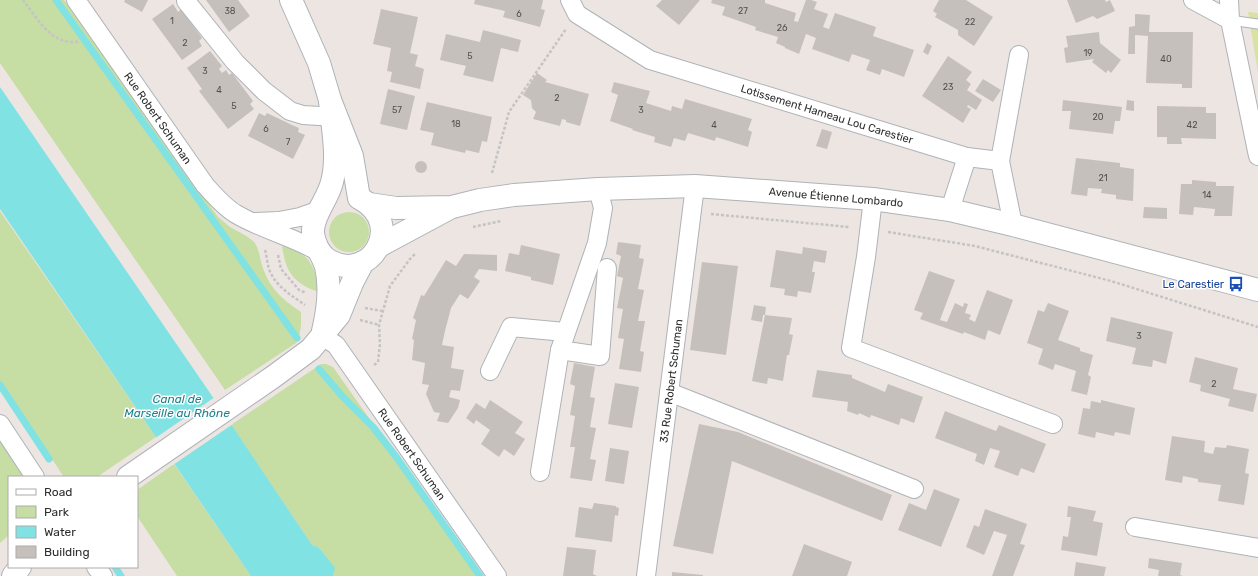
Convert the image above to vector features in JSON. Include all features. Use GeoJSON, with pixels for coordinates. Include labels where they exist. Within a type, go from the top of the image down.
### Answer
{"type":"FeatureCollection","features":[{"type":"Feature","properties":{"kind":"street","name":"Rue Robert Schuman"},"geometry":{"type":"LineString","coordinates":[[76,0],[205,185],[219,201],[235,214],[310,247],[320,253]]}},
{"type":"Feature","properties":{"kind":"street"},"geometry":{"type":"LineString","coordinates":[[291,0],[319,63],[333,111],[352,156],[364,201]]}},
{"type":"Feature","properties":{"kind":"street"},"geometry":{"type":"LineString","coordinates":[[1193,0],[1230,20]]}},
{"type":"Feature","properties":{"kind":"street"},"geometry":{"type":"LineString","coordinates":[[1229,0],[1230,20],[1258,156]]}},
{"type":"Feature","properties":{"kind":"street"},"geometry":{"type":"LineString","coordinates":[[186,1],[235,62],[264,91],[290,111],[303,115],[333,111]]}},
{"type":"Feature","properties":{"kind":"street","name":"Lotissement Hameau Lou Carestier"},"geometry":{"type":"LineString","coordinates":[[573,7],[650,60],[967,157],[1000,161]]}},
{"type":"Feature","properties":{"kind":"street"},"geometry":{"type":"LineString","coordinates":[[1013,225],[1000,161],[1019,55]]}},
{"type":"Feature","properties":{"kind":"street"},"geometry":{"type":"LineString","coordinates":[[322,336],[327,314],[328,281],[326,267],[315,243],[312,232],[315,220],[328,194],[332,181],[335,158],[333,111]]}},
{"type":"Feature","properties":{"kind":"street"},"geometry":{"type":"LineString","coordinates":[[950,210],[967,157]]}},
{"type":"Feature","properties":{"kind":"street","name":"Avenue Étienne Lombardo"},"geometry":{"type":"LineString","coordinates":[[364,201],[396,208],[452,206],[514,195],[695,186],[873,199],[950,210],[1013,225],[1258,290]]}},
{"type":"Feature","properties":{"kind":"street","name":"33 Rue Robert Schuman"},"geometry":{"type":"LineString","coordinates":[[646,576],[693,212],[695,186]]}},
{"type":"Feature","properties":{"kind":"street"},"geometry":{"type":"LineString","coordinates":[[540,472],[560,350],[596,243],[603,208],[598,190]]}},
{"type":"Feature","properties":{"kind":"street"},"geometry":{"type":"LineString","coordinates":[[320,210],[329,202],[338,198],[349,197],[364,201],[377,213],[381,223],[382,235],[379,246],[372,256],[363,262],[352,266],[340,265],[329,261],[320,253]]}},
{"type":"Feature","properties":{"kind":"street"},"geometry":{"type":"LineString","coordinates":[[873,199],[866,257],[851,348],[1053,424]]}},
{"type":"Feature","properties":{"kind":"street","name":"Avenue Étienne Lombardo"},"geometry":{"type":"LineString","coordinates":[[379,246],[452,206]]}},
{"type":"Feature","properties":{"kind":"street","name":"Rue Robert Schuman"},"geometry":{"type":"LineString","coordinates":[[253,222],[279,221],[300,217],[320,210]]}},
{"type":"Feature","properties":{"kind":"street"},"geometry":{"type":"LineString","coordinates":[[129,476],[311,349],[339,315],[352,283],[363,262]]}},
{"type":"Feature","properties":{"kind":"street"},"geometry":{"type":"LineString","coordinates":[[560,350],[600,356],[607,268]]}},
{"type":"Feature","properties":{"kind":"street"},"geometry":{"type":"LineString","coordinates":[[490,371],[511,327],[565,332]]}},
{"type":"Feature","properties":{"kind":"street","name":"Rue Robert Schuman"},"geometry":{"type":"LineString","coordinates":[[322,336],[336,345],[497,576]]}},
{"type":"Feature","properties":{"kind":"street"},"geometry":{"type":"LineString","coordinates":[[669,392],[914,489]]}},
{"type":"Feature","properties":{"kind":"street"},"geometry":{"type":"LineString","coordinates":[[0,424],[34,476]]}},
{"type":"Feature","properties":{"kind":"street"},"geometry":{"type":"LineString","coordinates":[[1135,527],[1258,548]]}},
{"type":"Feature","properties":{"kind":"street"},"geometry":{"type":"LineString","coordinates":[[12,576],[19,568]]}},
{"type":"Feature","properties":{"kind":"lane"},"geometry":{"type":"LineString","coordinates":[[1230,20],[1258,24]]}},
{"type":"Feature","properties":{"kind":"path"},"geometry":{"type":"LineString","coordinates":[[23,0],[45,30],[62,40],[72,43],[101,34]]}},
{"type":"Feature","properties":{"kind":"path"},"geometry":{"type":"LineString","coordinates":[[492,173],[510,112],[573,7]]}},
{"type":"Feature","properties":{"kind":"path"},"geometry":{"type":"LineString","coordinates":[[693,212],[869,229],[975,246],[1111,281],[1258,327]]}},
{"type":"Feature","properties":{"kind":"path"},"geometry":{"type":"LineString","coordinates":[[466,228],[502,221]]}},
{"type":"Feature","properties":{"kind":"path"},"geometry":{"type":"LineString","coordinates":[[265,247],[269,269],[278,283],[288,293],[306,305]]}},
{"type":"Feature","properties":{"kind":"path"},"geometry":{"type":"LineString","coordinates":[[277,250],[281,269],[299,290],[311,295]]}},
{"type":"Feature","properties":{"kind":"path"},"geometry":{"type":"LineString","coordinates":[[359,378],[378,362],[380,344],[378,325],[390,286],[410,259],[418,251]]}},
{"type":"Feature","properties":{"kind":"path"},"geometry":{"type":"LineString","coordinates":[[363,307],[382,311]]}},
{"type":"Feature","properties":{"kind":"path"},"geometry":{"type":"LineString","coordinates":[[357,320],[378,325]]}},
{"type":"Feature","properties":{"kind":"green space"},"geometry":{"type":"Polygon","coordinates":[[[0,0],[64,0],[218,217],[230,227],[254,242],[265,273],[272,287],[301,312],[300,331],[296,343],[225,390],[0,63],[0,0]]]}},
{"type":"Feature","properties":{"kind":"green space"},"geometry":{"type":"Polygon","coordinates":[[[1248,12],[1258,13],[1258,73],[1248,12]]]}},
{"type":"Feature","properties":{"kind":"green space"},"geometry":{"type":"Polygon","coordinates":[[[0,211],[156,437],[98,476],[63,476],[0,381],[0,211]]]}},
{"type":"Feature","properties":{"kind":"green space"},"geometry":{"type":"Polygon","coordinates":[[[349,212],[357,214],[363,218],[367,224],[369,232],[367,240],[363,246],[357,250],[349,252],[341,250],[335,246],[331,240],[329,232],[331,224],[335,218],[341,214],[349,212]]]}},
{"type":"Feature","properties":{"kind":"green space"},"geometry":{"type":"Polygon","coordinates":[[[282,246],[299,252],[313,267],[318,292],[302,284],[292,275],[288,269],[282,246]]]}},
{"type":"Feature","properties":{"kind":"green space"},"geometry":{"type":"Polygon","coordinates":[[[321,364],[326,364],[333,367],[480,576],[333,576],[334,568],[320,549],[312,545],[231,425],[321,364]]]}},
{"type":"Feature","properties":{"kind":"green space"},"geometry":{"type":"Polygon","coordinates":[[[0,429],[24,476],[8,476],[8,536],[0,543],[0,429]]]}},
{"type":"Feature","properties":{"kind":"green space"},"geometry":{"type":"Polygon","coordinates":[[[174,464],[251,576],[177,576],[138,518],[138,489],[174,464]]]}},
{"type":"Feature","properties":{"kind":"water","name":"Canal de Marseille au Rhône"},"geometry":{"type":"Polygon","coordinates":[[[0,87],[208,390],[312,545],[320,549],[335,568],[333,576],[251,576],[0,209],[0,87]]]}},
{"type":"Feature","properties":{"kind":"pier"},"geometry":{"type":"Polygon","coordinates":[[[215,397],[233,424],[173,465],[154,439],[215,397]]]}},
{"type":"Feature","properties":{"kind":"building"},"geometry":{"type":"Polygon","coordinates":[[[125,0],[148,0],[142,12],[124,2],[125,0]]]}},
{"type":"Feature","properties":{"kind":"building"},"geometry":{"type":"Polygon","coordinates":[[[206,0],[238,0],[250,16],[229,32],[206,0]]]}},
{"type":"Feature","properties":{"kind":"building"},"geometry":{"type":"Polygon","coordinates":[[[475,0],[543,0],[541,9],[545,10],[540,27],[503,17],[505,11],[474,4],[475,0]]]}},
{"type":"Feature","properties":{"kind":"building"},"geometry":{"type":"Polygon","coordinates":[[[662,0],[700,0],[679,25],[656,6],[662,0]]]}},
{"type":"Feature","properties":{"kind":"building"},"geometry":{"type":"Polygon","coordinates":[[[712,0],[765,0],[765,3],[796,13],[794,21],[798,22],[806,0],[811,0],[817,2],[814,9],[828,14],[823,27],[829,29],[835,13],[876,27],[873,36],[914,50],[904,77],[882,69],[880,75],[866,70],[870,60],[852,54],[849,62],[812,49],[816,38],[806,34],[799,54],[785,48],[776,43],[778,37],[755,30],[756,27],[722,15],[725,7],[711,3],[712,0]]]}},
{"type":"Feature","properties":{"kind":"building"},"geometry":{"type":"Polygon","coordinates":[[[939,0],[966,0],[993,17],[974,46],[958,35],[958,30],[935,17],[937,14],[933,11],[939,0]]]}},
{"type":"Feature","properties":{"kind":"building"},"geometry":{"type":"Polygon","coordinates":[[[1067,0],[1105,0],[1106,2],[1110,0],[1115,11],[1097,19],[1093,16],[1076,23],[1067,0]]]}},
{"type":"Feature","properties":{"kind":"building"},"geometry":{"type":"Polygon","coordinates":[[[173,4],[178,12],[181,9],[202,38],[199,41],[202,46],[182,60],[152,19],[173,4]]]}},
{"type":"Feature","properties":{"kind":"building"},"geometry":{"type":"Polygon","coordinates":[[[381,9],[418,17],[410,53],[418,55],[415,66],[424,69],[420,89],[390,82],[392,72],[387,71],[391,48],[373,44],[381,9]]]}},
{"type":"Feature","properties":{"kind":"building"},"geometry":{"type":"Polygon","coordinates":[[[1135,14],[1150,15],[1149,32],[1193,32],[1192,88],[1182,88],[1182,84],[1146,83],[1148,36],[1135,35],[1135,54],[1128,54],[1129,27],[1135,26],[1135,14]]]}},
{"type":"Feature","properties":{"kind":"building"},"geometry":{"type":"Polygon","coordinates":[[[483,30],[521,40],[518,52],[501,48],[493,82],[463,75],[466,66],[440,60],[446,34],[480,42],[483,30]]]}},
{"type":"Feature","properties":{"kind":"building"},"geometry":{"type":"Polygon","coordinates":[[[1099,32],[1100,43],[1121,60],[1111,73],[1108,70],[1106,73],[1092,62],[1094,59],[1066,63],[1064,48],[1068,47],[1066,36],[1099,32]]]}},
{"type":"Feature","properties":{"kind":"building"},"geometry":{"type":"Polygon","coordinates":[[[927,43],[932,46],[928,55],[923,52],[927,43]]]}},
{"type":"Feature","properties":{"kind":"building"},"geometry":{"type":"Polygon","coordinates":[[[210,51],[222,66],[219,69],[222,73],[226,70],[229,75],[232,73],[253,101],[250,104],[254,109],[228,129],[199,91],[202,89],[187,68],[210,51]]]}},
{"type":"Feature","properties":{"kind":"building"},"geometry":{"type":"Polygon","coordinates":[[[948,56],[972,72],[966,80],[971,84],[967,90],[982,100],[976,110],[968,105],[967,107],[971,109],[963,123],[922,96],[948,56]]]}},
{"type":"Feature","properties":{"kind":"building"},"geometry":{"type":"Polygon","coordinates":[[[537,73],[547,80],[545,82],[589,94],[580,126],[566,122],[566,120],[562,119],[560,126],[533,119],[536,112],[532,108],[531,100],[523,95],[537,73]]]}},
{"type":"Feature","properties":{"kind":"building"},"geometry":{"type":"Polygon","coordinates":[[[983,79],[1001,90],[993,102],[975,91],[983,79]]]}},
{"type":"Feature","properties":{"kind":"building"},"geometry":{"type":"Polygon","coordinates":[[[614,82],[650,91],[646,103],[671,111],[672,106],[682,109],[685,99],[752,119],[748,130],[752,132],[748,147],[716,137],[715,141],[688,133],[685,141],[674,138],[671,147],[654,142],[655,137],[610,121],[618,95],[611,92],[614,82]]]}},
{"type":"Feature","properties":{"kind":"building"},"geometry":{"type":"Polygon","coordinates":[[[388,89],[415,96],[407,130],[380,124],[388,89]]]}},
{"type":"Feature","properties":{"kind":"building"},"geometry":{"type":"Polygon","coordinates":[[[1063,100],[1122,107],[1120,121],[1115,121],[1113,134],[1069,129],[1071,111],[1062,111],[1063,100]]]}},
{"type":"Feature","properties":{"kind":"building"},"geometry":{"type":"Polygon","coordinates":[[[1127,100],[1134,101],[1134,111],[1126,110],[1127,100]]]}},
{"type":"Feature","properties":{"kind":"building"},"geometry":{"type":"Polygon","coordinates":[[[427,102],[492,117],[487,142],[482,141],[479,153],[466,150],[465,153],[431,145],[434,133],[420,130],[427,102]]]}},
{"type":"Feature","properties":{"kind":"building"},"geometry":{"type":"Polygon","coordinates":[[[1157,106],[1206,107],[1206,113],[1216,113],[1216,139],[1181,138],[1182,144],[1167,144],[1167,137],[1157,137],[1157,106]]]}},
{"type":"Feature","properties":{"kind":"building"},"geometry":{"type":"Polygon","coordinates":[[[259,113],[265,116],[267,113],[299,128],[298,132],[305,135],[293,159],[248,136],[259,113]]]}},
{"type":"Feature","properties":{"kind":"building"},"geometry":{"type":"Polygon","coordinates":[[[822,129],[832,132],[827,149],[816,146],[822,129]]]}},
{"type":"Feature","properties":{"kind":"building"},"geometry":{"type":"Polygon","coordinates":[[[1076,158],[1120,163],[1120,167],[1134,169],[1133,201],[1116,199],[1116,195],[1101,193],[1102,189],[1088,188],[1087,196],[1071,194],[1076,158]]]}},
{"type":"Feature","properties":{"kind":"building"},"geometry":{"type":"Polygon","coordinates":[[[419,161],[423,161],[427,167],[423,173],[419,173],[415,169],[415,165],[419,161]]]}},
{"type":"Feature","properties":{"kind":"building"},"geometry":{"type":"Polygon","coordinates":[[[1192,180],[1216,182],[1216,186],[1234,186],[1232,216],[1214,216],[1215,209],[1194,207],[1193,215],[1179,214],[1181,184],[1192,184],[1192,180]]]}},
{"type":"Feature","properties":{"kind":"building"},"geometry":{"type":"Polygon","coordinates":[[[1144,207],[1167,208],[1167,219],[1143,218],[1144,207]]]}},
{"type":"Feature","properties":{"kind":"building"},"geometry":{"type":"Polygon","coordinates":[[[618,242],[641,245],[639,258],[644,259],[638,289],[644,290],[638,321],[645,321],[640,351],[644,352],[641,372],[619,369],[624,339],[618,338],[623,309],[617,308],[623,278],[617,276],[621,256],[616,254],[618,242]]]}},
{"type":"Feature","properties":{"kind":"building"},"geometry":{"type":"Polygon","coordinates":[[[521,245],[560,254],[553,285],[531,280],[531,277],[505,271],[509,253],[519,255],[521,245]]]}},
{"type":"Feature","properties":{"kind":"building"},"geometry":{"type":"Polygon","coordinates":[[[803,247],[827,251],[825,263],[814,261],[812,272],[815,272],[811,293],[798,291],[797,297],[784,295],[785,289],[770,287],[776,250],[802,254],[803,247]]]}},
{"type":"Feature","properties":{"kind":"building"},"geometry":{"type":"Polygon","coordinates":[[[464,254],[497,255],[497,271],[479,269],[474,277],[480,281],[468,299],[460,294],[451,308],[442,345],[454,347],[451,368],[464,370],[460,391],[451,390],[449,397],[460,400],[458,408],[448,423],[437,421],[440,413],[434,412],[426,394],[429,385],[422,384],[425,363],[412,360],[414,340],[412,339],[416,320],[413,318],[421,295],[424,296],[446,260],[456,266],[464,254]]]}},
{"type":"Feature","properties":{"kind":"building"},"geometry":{"type":"Polygon","coordinates":[[[702,262],[738,266],[726,355],[690,350],[702,262]]]}},
{"type":"Feature","properties":{"kind":"building"},"geometry":{"type":"Polygon","coordinates":[[[929,271],[955,280],[940,320],[947,322],[955,303],[963,307],[964,303],[968,304],[965,313],[971,315],[969,319],[975,322],[987,290],[1013,300],[1000,335],[988,330],[985,340],[920,319],[923,313],[914,310],[929,271]]]}},
{"type":"Feature","properties":{"kind":"building"},"geometry":{"type":"Polygon","coordinates":[[[1048,303],[1069,311],[1058,340],[1080,348],[1080,351],[1093,355],[1088,375],[1091,377],[1087,395],[1071,391],[1076,371],[1055,364],[1053,370],[1038,364],[1043,349],[1027,343],[1038,310],[1044,312],[1048,303]]]}},
{"type":"Feature","properties":{"kind":"building"},"geometry":{"type":"Polygon","coordinates":[[[754,305],[766,307],[762,322],[751,320],[754,305]]]}},
{"type":"Feature","properties":{"kind":"building"},"geometry":{"type":"Polygon","coordinates":[[[765,315],[792,318],[789,334],[793,335],[789,355],[787,355],[783,381],[768,378],[767,384],[752,381],[765,315]]]}},
{"type":"Feature","properties":{"kind":"building"},"geometry":{"type":"Polygon","coordinates":[[[1111,317],[1173,332],[1166,364],[1153,360],[1152,367],[1132,364],[1136,348],[1106,341],[1111,317]]]}},
{"type":"Feature","properties":{"kind":"building"},"geometry":{"type":"Polygon","coordinates":[[[1195,357],[1238,368],[1233,389],[1257,394],[1253,412],[1228,406],[1230,399],[1200,391],[1201,385],[1189,382],[1195,357]]]}},
{"type":"Feature","properties":{"kind":"building"},"geometry":{"type":"Polygon","coordinates":[[[574,363],[595,367],[590,397],[595,398],[590,427],[596,428],[590,459],[596,460],[592,481],[570,478],[575,447],[570,447],[575,416],[570,415],[575,386],[570,384],[574,363]]]}},
{"type":"Feature","properties":{"kind":"building"},"geometry":{"type":"Polygon","coordinates":[[[817,370],[852,375],[852,378],[885,392],[888,384],[923,397],[914,423],[901,418],[899,425],[871,415],[870,418],[859,413],[858,415],[847,411],[848,402],[812,397],[817,370]]]}},
{"type":"Feature","properties":{"kind":"building"},"geometry":{"type":"Polygon","coordinates":[[[615,383],[639,387],[632,428],[608,424],[615,383]]]}},
{"type":"Feature","properties":{"kind":"building"},"geometry":{"type":"Polygon","coordinates":[[[490,400],[523,422],[515,433],[525,439],[514,456],[504,449],[499,457],[481,444],[490,430],[476,420],[474,424],[466,418],[476,403],[485,409],[490,400]]]}},
{"type":"Feature","properties":{"kind":"building"},"geometry":{"type":"Polygon","coordinates":[[[1101,400],[1135,408],[1130,435],[1115,432],[1114,436],[1096,432],[1095,438],[1078,434],[1083,408],[1090,409],[1091,401],[1101,403],[1101,400]]]}},
{"type":"Feature","properties":{"kind":"building"},"geometry":{"type":"Polygon","coordinates":[[[945,411],[996,431],[999,425],[1046,444],[1034,473],[1021,468],[1018,476],[994,467],[1000,451],[990,448],[984,465],[975,461],[977,454],[935,438],[945,411]]]}},
{"type":"Feature","properties":{"kind":"building"},"geometry":{"type":"Polygon","coordinates":[[[699,424],[738,432],[892,495],[882,521],[732,461],[713,554],[673,546],[699,424]]]}},
{"type":"Feature","properties":{"kind":"building"},"geometry":{"type":"Polygon","coordinates":[[[1172,436],[1205,441],[1204,452],[1213,454],[1215,447],[1226,448],[1227,445],[1249,449],[1245,473],[1249,474],[1244,505],[1218,501],[1221,485],[1198,482],[1198,479],[1183,476],[1182,483],[1165,480],[1172,436]]]}},
{"type":"Feature","properties":{"kind":"building"},"geometry":{"type":"Polygon","coordinates":[[[610,448],[629,451],[624,484],[605,481],[610,448]]]}},
{"type":"Feature","properties":{"kind":"building"},"geometry":{"type":"Polygon","coordinates":[[[934,489],[960,499],[941,547],[898,530],[909,503],[926,510],[934,489]]]}},
{"type":"Feature","properties":{"kind":"building"},"geometry":{"type":"Polygon","coordinates":[[[594,503],[616,506],[619,508],[618,516],[615,515],[612,542],[575,537],[579,507],[592,509],[594,503]]]}},
{"type":"Feature","properties":{"kind":"building"},"geometry":{"type":"Polygon","coordinates":[[[1068,506],[1096,511],[1093,521],[1103,523],[1097,556],[1061,550],[1063,536],[1068,537],[1071,517],[1067,517],[1068,506]]]}},
{"type":"Feature","properties":{"kind":"building"},"geometry":{"type":"Polygon","coordinates":[[[985,509],[1027,524],[1020,544],[1025,545],[1013,576],[992,576],[1007,535],[994,531],[984,555],[966,547],[974,525],[979,527],[985,509]]]}},
{"type":"Feature","properties":{"kind":"building"},"geometry":{"type":"Polygon","coordinates":[[[804,544],[852,562],[847,576],[792,576],[804,544]]]}},
{"type":"Feature","properties":{"kind":"building"},"geometry":{"type":"Polygon","coordinates":[[[567,547],[596,550],[593,574],[597,576],[563,576],[567,547]]]}},
{"type":"Feature","properties":{"kind":"building"},"geometry":{"type":"Polygon","coordinates":[[[1149,558],[1182,563],[1180,575],[1183,576],[1158,576],[1159,570],[1148,568],[1149,558]]]}},
{"type":"Feature","properties":{"kind":"building"},"geometry":{"type":"Polygon","coordinates":[[[1076,562],[1106,567],[1104,576],[1074,576],[1076,562]]]}},
{"type":"Feature","properties":{"kind":"building"},"geometry":{"type":"Polygon","coordinates":[[[672,572],[703,575],[703,576],[672,576],[672,572]]]}},
{"type":"Feature","properties":{"kind":"waterway"},"geometry":{"type":"LineString","coordinates":[[56,0],[297,338]]}},
{"type":"Feature","properties":{"kind":"waterway"},"geometry":{"type":"LineString","coordinates":[[319,369],[342,396],[373,427],[397,458],[480,576]]}},
{"type":"Feature","properties":{"kind":"waterway"},"geometry":{"type":"LineString","coordinates":[[0,385],[49,459]]}},
{"type":"Feature","properties":{"kind":"waterway"},"geometry":{"type":"LineString","coordinates":[[116,568],[121,576]]}},
{"type":"Feature","properties":{"kind":"place","name":"Le Carestier"},"geometry":{"type":"Point","coordinates":[1236,284]}}]}
